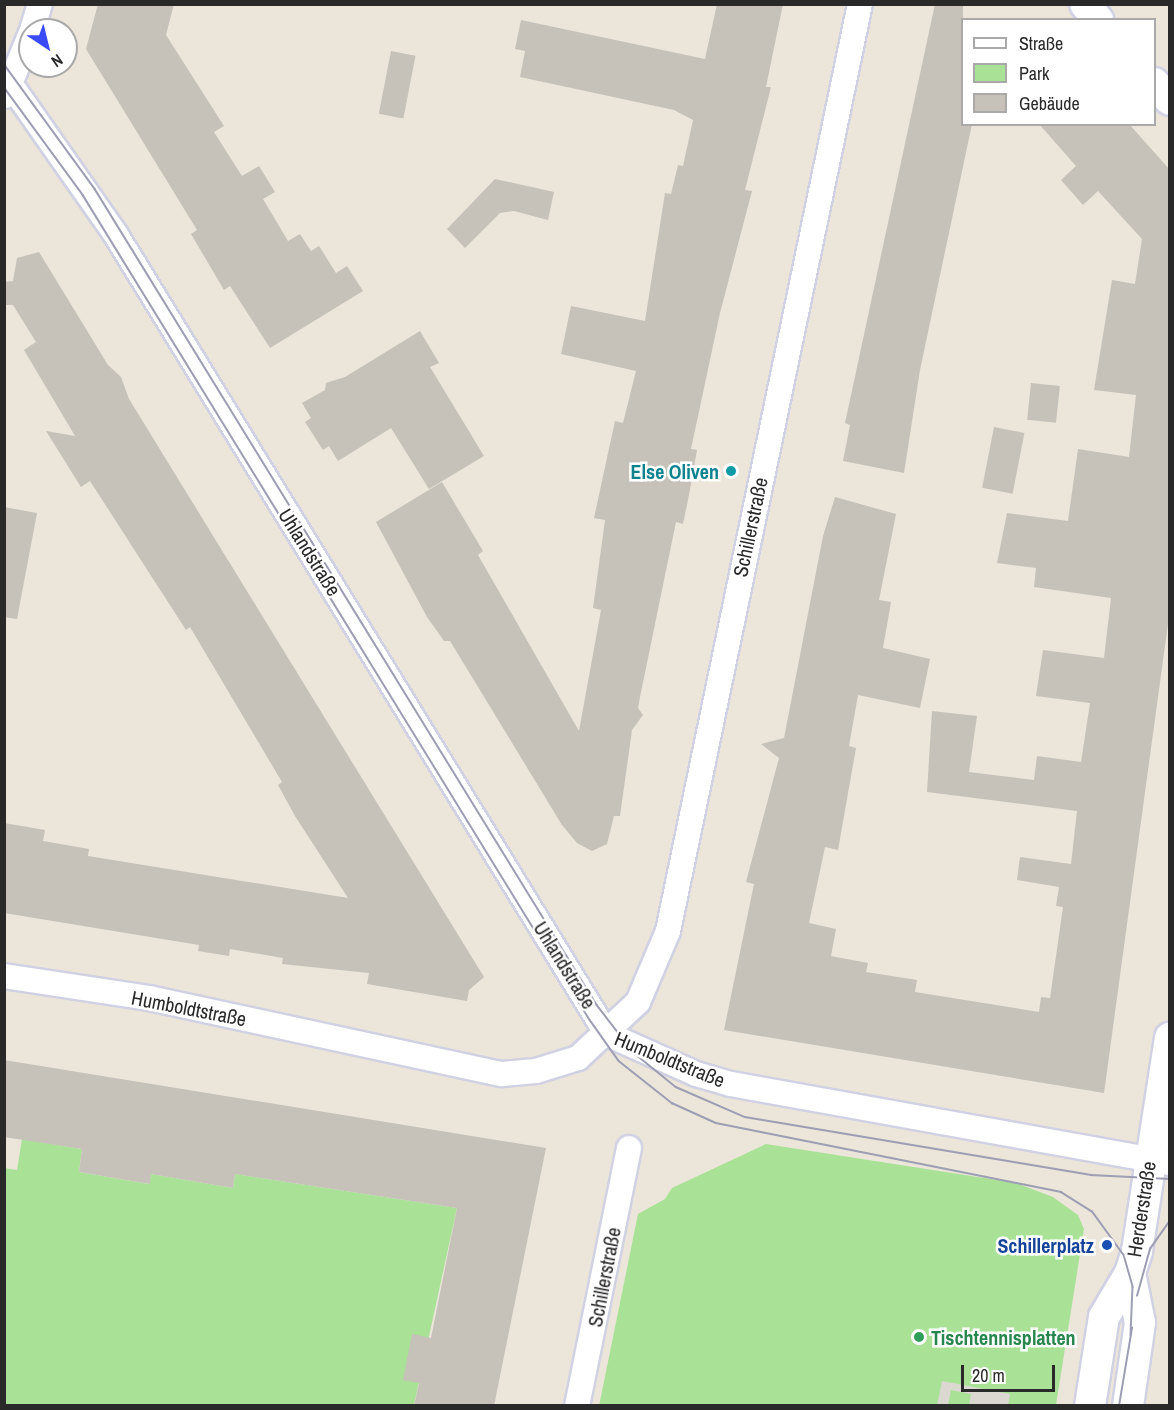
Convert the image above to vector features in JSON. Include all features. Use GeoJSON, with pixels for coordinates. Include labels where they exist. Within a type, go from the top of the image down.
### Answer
{"type":"FeatureCollection","features":[{"type":"Feature","properties":{"kind":"street","name":"Schillerstraße"},"geometry":{"type":"LineString","coordinates":[[607,1034],[646,988],[668,931],[860,4]]}},
{"type":"Feature","properties":{"kind":"street"},"geometry":{"type":"LineString","coordinates":[[1085,4],[1096,18]]}},
{"type":"Feature","properties":{"kind":"street"},"geometry":{"type":"LineString","coordinates":[[7,85],[18,62]]}},
{"type":"Feature","properties":{"kind":"street"},"geometry":{"type":"LineString","coordinates":[[1156,84],[1170,100]]}},
{"type":"Feature","properties":{"kind":"street","name":"Uhlandstraße"},"geometry":{"type":"LineString","coordinates":[[7,85],[116,235],[607,1034]]}},
{"type":"Feature","properties":{"kind":"street","name":"Humboldtstraße"},"geometry":{"type":"LineString","coordinates":[[4,976],[149,998],[502,1074],[536,1071],[578,1058],[607,1034],[696,1074],[731,1084],[1159,1161]]}},
{"type":"Feature","properties":{"kind":"street","name":"Herderstraße"},"geometry":{"type":"LineString","coordinates":[[1090,1406],[1104,1317],[1130,1272],[1159,1161],[1170,1038]]}},
{"type":"Feature","properties":{"kind":"street","name":"Schillerstraße"},"geometry":{"type":"LineString","coordinates":[[577,1406],[629,1148]]}},
{"type":"Feature","properties":{"kind":"street","name":"Herderstraße"},"geometry":{"type":"LineString","coordinates":[[1128,1406],[1140,1323],[1130,1272]]}},
{"type":"Feature","properties":{"kind":"green space"},"geometry":{"type":"Polygon","coordinates":[[[22,1139],[82,1149],[79,1172],[149,1184],[151,1174],[233,1188],[235,1174],[457,1208],[414,1405],[5,1405],[4,1168],[17,1170],[22,1139]]]}},
{"type":"Feature","properties":{"kind":"green space","name":"Schillerplatz"},"geometry":{"type":"Polygon","coordinates":[[[766,1144],[1016,1183],[1053,1197],[1078,1215],[1084,1229],[1056,1405],[599,1406],[638,1214],[665,1199],[672,1188],[766,1144]]]}},
{"type":"Feature","properties":{"kind":"shaded area"},"geometry":{"type":"Polygon","coordinates":[[[942,1381],[1010,1394],[1008,1405],[969,1405],[971,1394],[951,1390],[948,1405],[937,1405],[942,1381]]]}},
{"type":"Feature","properties":{"kind":"building"},"geometry":{"type":"Polygon","coordinates":[[[98,4],[174,4],[166,35],[224,126],[214,132],[242,176],[259,166],[275,192],[263,199],[288,241],[300,234],[311,251],[319,246],[336,273],[347,266],[363,291],[270,348],[230,286],[224,290],[191,234],[197,230],[86,49],[98,4]]]}},
{"type":"Feature","properties":{"kind":"building"},"geometry":{"type":"Polygon","coordinates":[[[717,4],[783,4],[766,87],[771,87],[745,190],[752,191],[720,313],[691,449],[697,450],[683,524],[676,522],[641,692],[638,708],[643,715],[632,730],[620,816],[614,816],[607,844],[592,851],[577,843],[562,825],[450,641],[444,641],[427,617],[376,522],[442,482],[483,551],[478,555],[579,731],[601,610],[593,608],[605,520],[594,518],[615,421],[623,423],[636,371],[561,354],[571,306],[645,321],[665,193],[671,194],[678,165],[683,166],[693,120],[674,110],[520,77],[525,51],[515,49],[521,20],[705,59],[717,4]]]}},
{"type":"Feature","properties":{"kind":"building"},"geometry":{"type":"Polygon","coordinates":[[[935,4],[963,4],[961,126],[972,126],[920,370],[904,473],[843,461],[850,425],[845,423],[935,4]]]}},
{"type":"Feature","properties":{"kind":"building"},"geometry":{"type":"Polygon","coordinates":[[[391,51],[416,56],[403,119],[379,114],[391,51]]]}},
{"type":"Feature","properties":{"kind":"building"},"geometry":{"type":"Polygon","coordinates":[[[1041,126],[1131,126],[1170,170],[1170,609],[1104,1093],[724,1030],[754,884],[746,882],[779,758],[761,744],[784,738],[823,536],[835,497],[896,514],[879,600],[891,602],[883,648],[930,659],[920,708],[858,695],[849,746],[856,748],[838,850],[825,847],[809,923],[836,929],[831,956],[868,963],[866,972],[917,980],[915,992],[1039,1012],[1041,997],[1050,998],[1063,907],[1056,906],[1059,887],[1017,880],[1020,857],[1071,864],[1077,811],[927,792],[932,711],[977,716],[969,772],[1034,780],[1037,756],[1081,762],[1090,703],[1036,696],[1043,650],[1104,658],[1111,598],[1034,587],[1036,568],[997,563],[1007,513],[1068,521],[1078,449],[1129,457],[1136,395],[1094,390],[1112,280],[1135,284],[1142,239],[1098,191],[1083,205],[1061,180],[1076,166],[1041,126]]]}},
{"type":"Feature","properties":{"kind":"building"},"geometry":{"type":"Polygon","coordinates":[[[495,179],[554,192],[548,220],[514,211],[500,213],[465,248],[447,229],[495,179]]]}},
{"type":"Feature","properties":{"kind":"building"},"geometry":{"type":"Polygon","coordinates":[[[39,252],[108,365],[121,377],[129,399],[484,977],[469,990],[467,1001],[367,984],[369,973],[282,964],[283,958],[230,949],[229,956],[198,951],[199,945],[4,913],[4,823],[45,830],[43,841],[89,849],[88,856],[348,898],[295,816],[278,785],[282,782],[190,627],[186,630],[90,481],[81,487],[46,431],[75,436],[24,350],[36,342],[13,305],[4,305],[4,282],[13,281],[17,258],[39,252]]]}},
{"type":"Feature","properties":{"kind":"building"},"geometry":{"type":"Polygon","coordinates":[[[420,331],[439,363],[430,367],[484,456],[429,489],[391,428],[338,461],[329,446],[323,450],[305,422],[311,418],[302,403],[325,390],[326,383],[345,377],[420,331]]]}},
{"type":"Feature","properties":{"kind":"building"},"geometry":{"type":"Polygon","coordinates":[[[1031,383],[1060,386],[1056,423],[1027,420],[1031,383]]]}},
{"type":"Feature","properties":{"kind":"building"},"geometry":{"type":"Polygon","coordinates":[[[994,427],[1024,433],[1013,494],[982,488],[994,427]]]}},
{"type":"Feature","properties":{"kind":"building"},"geometry":{"type":"Polygon","coordinates":[[[4,507],[37,513],[17,619],[4,617],[4,507]]]}},
{"type":"Feature","properties":{"kind":"building"},"geometry":{"type":"Polygon","coordinates":[[[4,1060],[546,1148],[494,1406],[414,1406],[419,1383],[403,1380],[412,1334],[431,1338],[457,1208],[235,1174],[233,1188],[151,1174],[150,1184],[79,1172],[82,1149],[4,1137],[4,1060]]]}},
{"type":"Feature","properties":{"kind":"tram line"},"geometry":{"type":"LineString","coordinates":[[4,64],[95,189],[597,1005],[633,1052],[676,1087],[745,1117],[1091,1175],[1170,1179]]}},
{"type":"Feature","properties":{"kind":"tram line"},"geometry":{"type":"LineString","coordinates":[[4,87],[83,195],[590,1020],[619,1061],[672,1103],[716,1123],[1061,1192],[1092,1211],[1124,1255],[1133,1287],[1131,1335]]}},
{"type":"Feature","properties":{"kind":"tram line"},"geometry":{"type":"LineString","coordinates":[[1137,1296],[1150,1249],[1170,1220]]}},
{"type":"Feature","properties":{"kind":"tram line"},"geometry":{"type":"LineString","coordinates":[[1119,1406],[1132,1328]]}},
{"type":"Feature","properties":{"kind":"place","name":"Else Oliven"},"geometry":{"type":"Point","coordinates":[731,471]}},
{"type":"Feature","properties":{"kind":"place","name":"Schillerplatz"},"geometry":{"type":"Point","coordinates":[1107,1245]}},
{"type":"Feature","properties":{"kind":"place","name":"Tischtennisplatten"},"geometry":{"type":"Point","coordinates":[919,1337]}}]}
